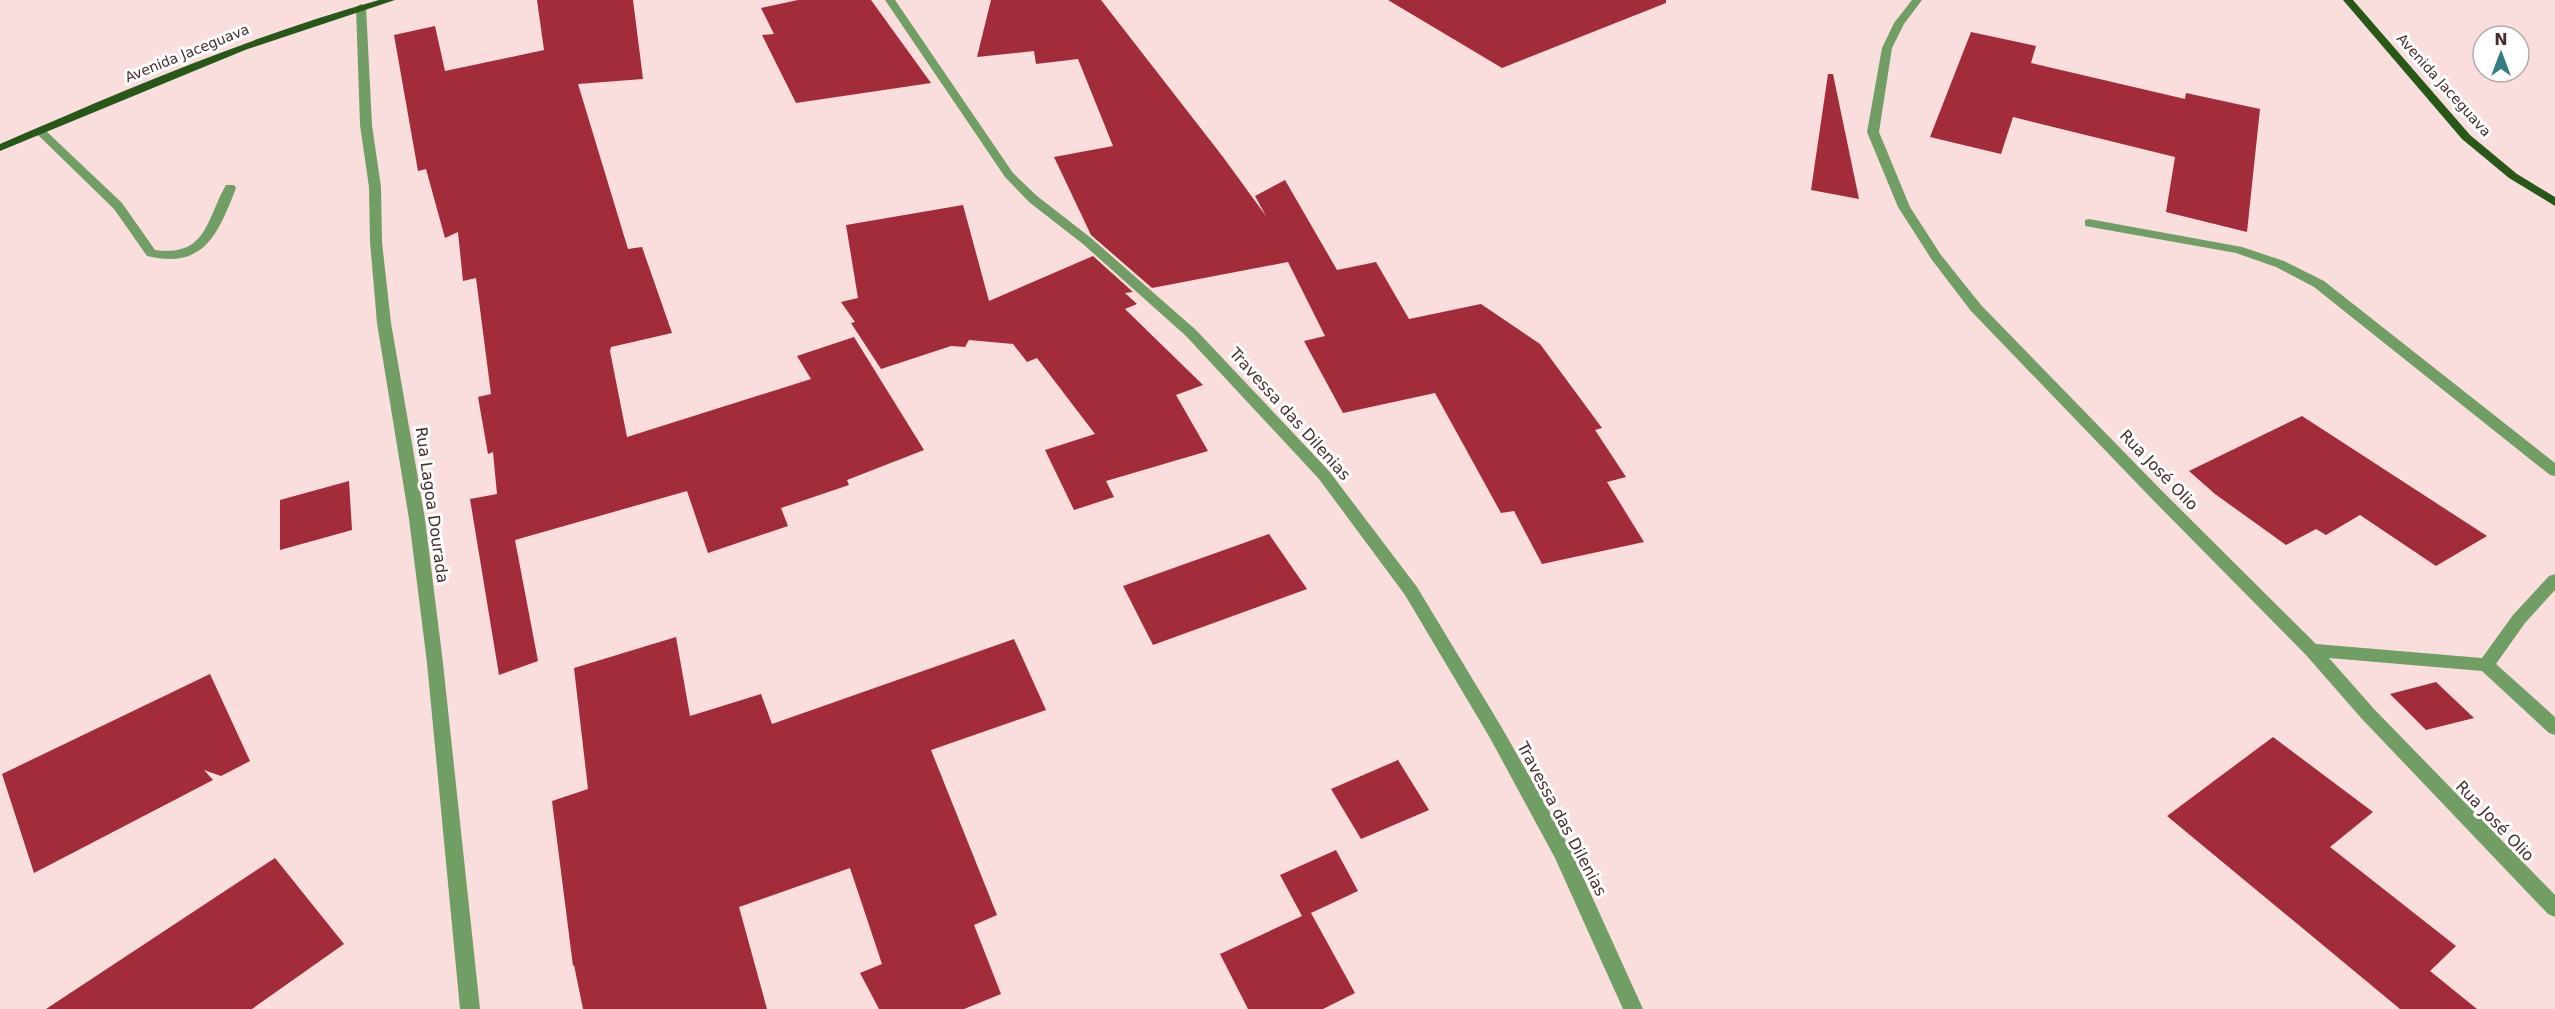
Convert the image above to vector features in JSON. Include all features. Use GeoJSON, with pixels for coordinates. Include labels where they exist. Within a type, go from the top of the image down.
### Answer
{"type":"FeatureCollection","features":[{"type":"Feature","properties":{"kind":"main road","name":"Avenida Jaceguava"},"geometry":{"type":"LineString","coordinates":[[0,148],[124,93],[271,36],[390,0]]}},
{"type":"Feature","properties":{"kind":"main road","name":"Avenida Jaceguava"},"geometry":{"type":"LineString","coordinates":[[2348,0],[2466,137],[2513,176],[2555,202]]}},
{"type":"Feature","properties":{"kind":"street","name":"Travessa das Dilenias"},"geometry":{"type":"LineString","coordinates":[[890,0],[1009,175],[1033,199],[1087,241],[1191,333],[1324,475],[1404,582],[1496,733],[1563,852],[1633,1009]]}},
{"type":"Feature","properties":{"kind":"street","name":"Rua José Olio"},"geometry":{"type":"LineString","coordinates":[[1917,0],[1899,23],[1887,48],[1873,132],[1904,207],[1936,257],[1976,308],[2157,495],[2312,650],[2368,714],[2555,908]]}},
{"type":"Feature","properties":{"kind":"street","name":"Rua Lagoa Dourada"},"geometry":{"type":"LineString","coordinates":[[361,7],[366,125],[375,187],[376,242],[384,323],[417,519],[434,652],[470,1009]]}},
{"type":"Feature","properties":{"kind":"street"},"geometry":{"type":"LineString","coordinates":[[40,130],[118,206],[151,253],[169,258],[190,253],[212,232],[230,188]]}},
{"type":"Feature","properties":{"kind":"street"},"geometry":{"type":"LineString","coordinates":[[2089,223],[2238,250],[2280,264],[2319,284],[2555,471]]}},
{"type":"Feature","properties":{"kind":"street"},"geometry":{"type":"LineString","coordinates":[[2486,664],[2519,619],[2555,580]]}},
{"type":"Feature","properties":{"kind":"street"},"geometry":{"type":"LineString","coordinates":[[2312,650],[2486,664],[2555,728]]}},
{"type":"Feature","properties":{"kind":"building"},"geometry":{"type":"Polygon","coordinates":[[[537,0],[633,0],[643,79],[578,84],[628,249],[642,247],[672,333],[611,347],[627,437],[811,379],[797,356],[854,337],[924,450],[847,480],[849,485],[781,508],[788,526],[708,553],[687,491],[515,540],[538,661],[499,675],[470,499],[497,494],[493,452],[488,454],[478,397],[491,394],[476,278],[463,281],[458,232],[445,238],[426,169],[418,171],[394,35],[435,26],[445,71],[544,50],[537,0]]]}},
{"type":"Feature","properties":{"kind":"building"},"geometry":{"type":"Polygon","coordinates":[[[798,0],[871,0],[931,83],[796,103],[762,35],[774,34],[761,8],[798,0]]]}},
{"type":"Feature","properties":{"kind":"building"},"geometry":{"type":"Polygon","coordinates":[[[991,0],[1101,0],[1266,216],[1255,196],[1285,180],[1337,270],[1376,262],[1409,319],[1481,304],[1540,344],[1602,428],[1595,430],[1626,477],[1607,482],[1644,542],[1542,564],[1514,511],[1501,513],[1435,393],[1343,413],[1304,341],[1325,336],[1288,262],[1152,288],[1091,235],[1054,157],[1113,146],[1078,59],[1036,64],[1034,51],[977,57],[991,0]]]}},
{"type":"Feature","properties":{"kind":"building"},"geometry":{"type":"Polygon","coordinates":[[[1388,0],[1666,0],[1666,3],[1502,68],[1388,0]]]}},
{"type":"Feature","properties":{"kind":"building"},"geometry":{"type":"Polygon","coordinates":[[[1971,32],[2036,46],[2031,63],[2185,99],[2186,93],[2260,109],[2247,232],[2166,212],[2175,157],[2013,117],[2001,154],[1930,137],[1971,32]]]}},
{"type":"Feature","properties":{"kind":"building"},"geometry":{"type":"Polygon","coordinates":[[[1828,74],[1833,74],[1859,199],[1811,190],[1828,74]]]}},
{"type":"Feature","properties":{"kind":"building"},"geometry":{"type":"Polygon","coordinates":[[[963,205],[989,301],[1093,256],[1133,292],[1125,293],[1137,304],[1125,309],[1203,385],[1176,395],[1208,451],[1106,481],[1114,497],[1074,510],[1045,450],[1095,434],[1037,358],[1027,362],[1013,344],[969,340],[965,347],[951,346],[881,369],[851,323],[855,322],[841,302],[858,298],[846,225],[963,205]]]}},
{"type":"Feature","properties":{"kind":"building"},"geometry":{"type":"Polygon","coordinates":[[[2302,416],[2487,536],[2436,566],[2360,515],[2326,535],[2316,529],[2286,545],[2215,494],[2189,471],[2302,416]]]}},
{"type":"Feature","properties":{"kind":"building"},"geometry":{"type":"Polygon","coordinates":[[[349,481],[352,530],[280,550],[280,500],[349,481]]]}},
{"type":"Feature","properties":{"kind":"building"},"geometry":{"type":"Polygon","coordinates":[[[1269,534],[1307,589],[1153,645],[1123,586],[1269,534]]]}},
{"type":"Feature","properties":{"kind":"building"},"geometry":{"type":"Polygon","coordinates":[[[676,637],[690,716],[761,694],[772,724],[1014,639],[1046,710],[931,750],[997,915],[974,925],[1001,994],[964,1009],[879,1009],[860,973],[882,964],[850,868],[739,907],[767,1009],[583,1009],[573,966],[552,801],[588,789],[574,668],[676,637]]]}},
{"type":"Feature","properties":{"kind":"building"},"geometry":{"type":"Polygon","coordinates":[[[210,674],[250,761],[221,776],[204,770],[213,780],[34,873],[2,774],[210,674]]]}},
{"type":"Feature","properties":{"kind":"building"},"geometry":{"type":"Polygon","coordinates":[[[2436,682],[2474,718],[2426,730],[2390,694],[2436,682]]]}},
{"type":"Feature","properties":{"kind":"building"},"geometry":{"type":"Polygon","coordinates":[[[2273,737],[2373,812],[2330,847],[2456,946],[2430,971],[2477,1009],[2400,1009],[2167,816],[2273,737]]]}},
{"type":"Feature","properties":{"kind":"building"},"geometry":{"type":"Polygon","coordinates":[[[1398,760],[1429,810],[1361,839],[1331,789],[1398,760]]]}},
{"type":"Feature","properties":{"kind":"building"},"geometry":{"type":"Polygon","coordinates":[[[1336,850],[1358,891],[1311,913],[1355,993],[1323,1009],[1248,1009],[1220,954],[1302,916],[1280,875],[1336,850]]]}},
{"type":"Feature","properties":{"kind":"building"},"geometry":{"type":"Polygon","coordinates":[[[275,858],[344,944],[252,1009],[46,1009],[275,858]]]}}]}
